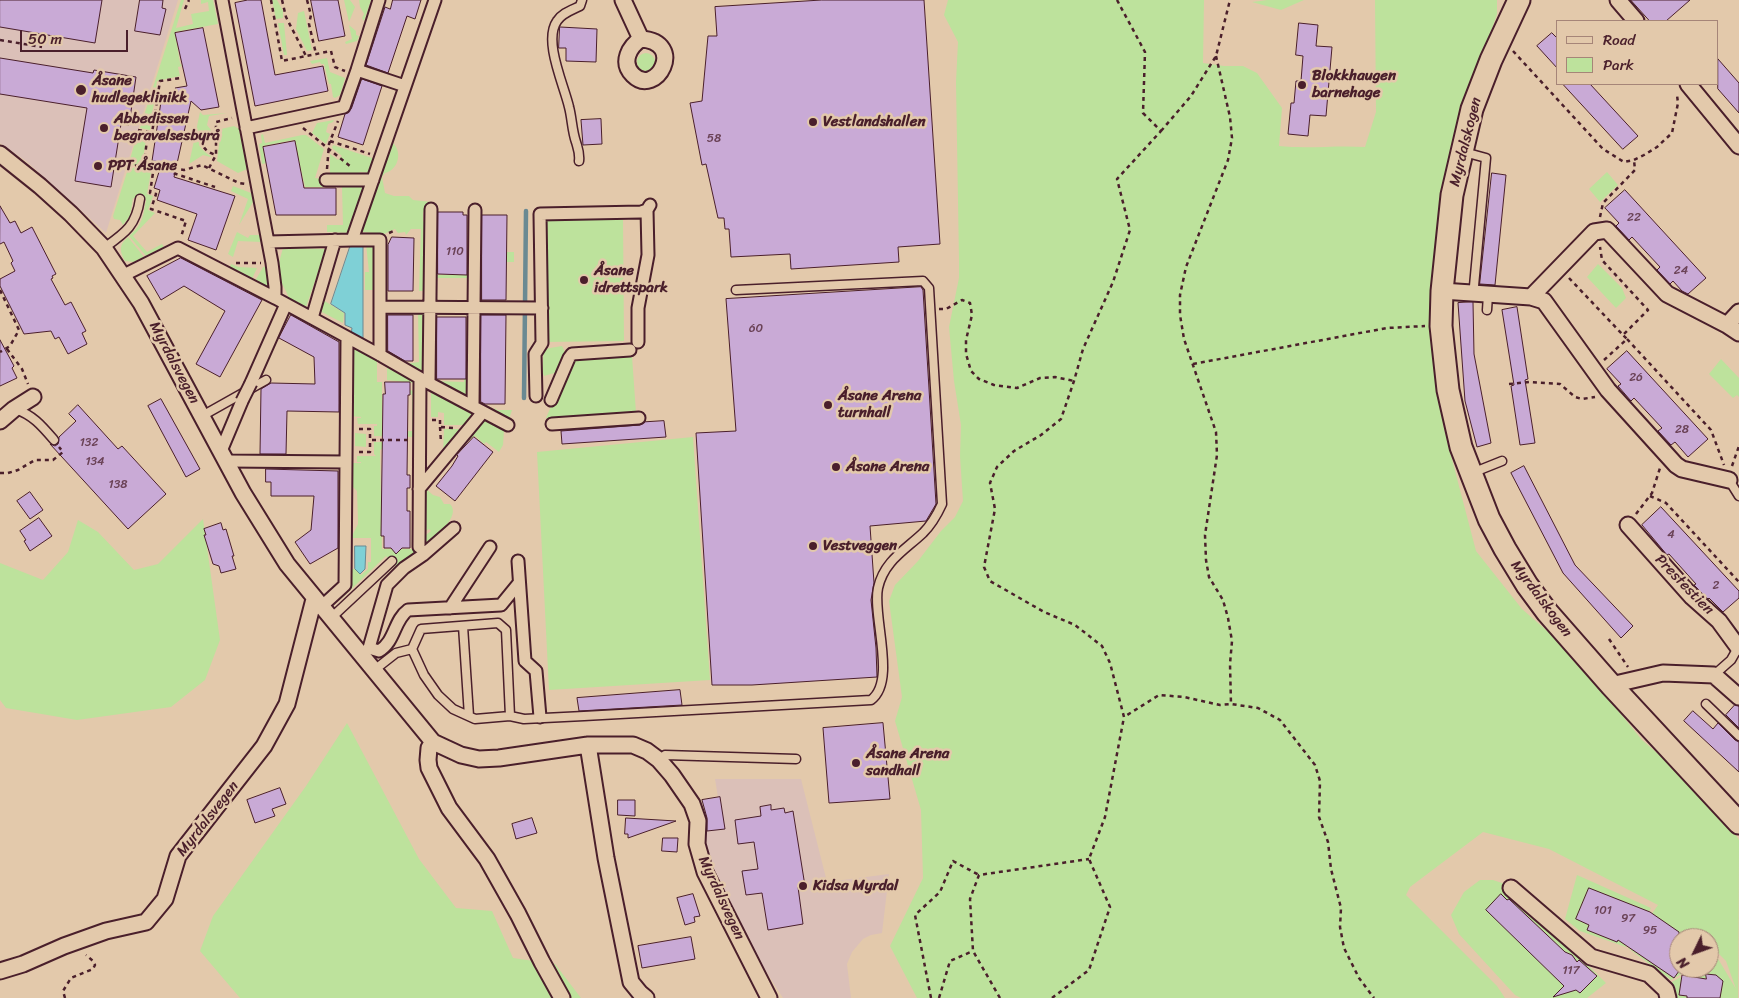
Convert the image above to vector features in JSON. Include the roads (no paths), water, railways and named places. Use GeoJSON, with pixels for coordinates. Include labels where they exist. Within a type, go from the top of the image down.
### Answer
{"type":"FeatureCollection","features":[{"type":"Feature","properties":{"kind":"main road","name":"Myrdalskogen"},"geometry":{"type":"LineString","coordinates":[[1519,0],[1491,60],[1472,109],[1452,195],[1442,291],[1441,326],[1448,390],[1461,447],[1489,519],[1527,585],[1547,612],[1611,685],[1739,823]]}},
{"type":"Feature","properties":{"kind":"street"},"geometry":{"type":"LineString","coordinates":[[222,0],[272,263],[275,298]]}},
{"type":"Feature","properties":{"kind":"street"},"geometry":{"type":"LineString","coordinates":[[246,128],[344,107],[379,0]]}},
{"type":"Feature","properties":{"kind":"street"},"geometry":{"type":"LineString","coordinates":[[352,240],[371,180],[435,0]]}},
{"type":"Feature","properties":{"kind":"street"},"geometry":{"type":"LineString","coordinates":[[622,0],[641,39]]}},
{"type":"Feature","properties":{"kind":"street"},"geometry":{"type":"LineString","coordinates":[[1618,0],[1635,20]]}},
{"type":"Feature","properties":{"kind":"street"},"geometry":{"type":"LineString","coordinates":[[356,72],[405,86]]}},
{"type":"Feature","properties":{"kind":"street"},"geometry":{"type":"LineString","coordinates":[[1682,89],[1739,146]]}},
{"type":"Feature","properties":{"kind":"street","name":"Myrdalsvegen"},"geometry":{"type":"LineString","coordinates":[[0,154],[71,214],[104,248],[124,275],[141,303],[243,493],[287,564],[433,742],[454,752],[478,759],[588,745],[634,745],[659,760],[683,788],[692,804],[698,821],[697,844],[705,872],[769,998]]}},
{"type":"Feature","properties":{"kind":"street"},"geometry":{"type":"LineString","coordinates":[[326,180],[371,180]]}},
{"type":"Feature","properties":{"kind":"street"},"geometry":{"type":"LineString","coordinates":[[536,396],[535,354],[542,343],[537,308],[540,214],[620,207],[641,212],[649,207],[648,255],[638,308],[634,346],[572,354],[568,358],[551,400]]}},
{"type":"Feature","properties":{"kind":"street"},"geometry":{"type":"LineString","coordinates":[[419,547],[419,440],[430,307],[431,209]]}},
{"type":"Feature","properties":{"kind":"street"},"geometry":{"type":"LineString","coordinates":[[419,489],[469,429],[478,409],[474,308],[475,210]]}},
{"type":"Feature","properties":{"kind":"street"},"geometry":{"type":"LineString","coordinates":[[1531,297],[1594,232],[1607,230],[1667,294],[1733,329],[1739,312]]}},
{"type":"Feature","properties":{"kind":"street"},"geometry":{"type":"LineString","coordinates":[[312,318],[335,240]]}},
{"type":"Feature","properties":{"kind":"street"},"geometry":{"type":"LineString","coordinates":[[268,242],[380,240],[380,355]]}},
{"type":"Feature","properties":{"kind":"street"},"geometry":{"type":"LineString","coordinates":[[124,275],[178,248],[275,298],[508,426]]}},
{"type":"Feature","properties":{"kind":"street"},"geometry":{"type":"LineString","coordinates":[[1442,291],[1487,302],[1531,297],[1544,301],[1608,390],[1666,454],[1682,469],[1729,480]]}},
{"type":"Feature","properties":{"kind":"street"},"geometry":{"type":"LineString","coordinates":[[286,304],[242,402],[223,456],[346,457]]}},
{"type":"Feature","properties":{"kind":"street"},"geometry":{"type":"LineString","coordinates":[[380,307],[537,308]]}},
{"type":"Feature","properties":{"kind":"street"},"geometry":{"type":"LineString","coordinates":[[322,608],[345,585],[347,338]]}},
{"type":"Feature","properties":{"kind":"street"},"geometry":{"type":"LineString","coordinates":[[0,421],[33,397]]}},
{"type":"Feature","properties":{"kind":"street"},"geometry":{"type":"LineString","coordinates":[[552,424],[639,418]]}},
{"type":"Feature","properties":{"kind":"street","name":"Prestestien"},"geometry":{"type":"LineString","coordinates":[[1628,525],[1692,597],[1719,621],[1739,646]]}},
{"type":"Feature","properties":{"kind":"street"},"geometry":{"type":"LineString","coordinates":[[454,528],[424,555],[404,568],[387,585],[368,648],[378,651],[384,648],[402,614],[408,610],[501,605],[519,583]]}},
{"type":"Feature","properties":{"kind":"street"},"geometry":{"type":"LineString","coordinates":[[450,608],[490,547]]}},
{"type":"Feature","properties":{"kind":"street"},"geometry":{"type":"LineString","coordinates":[[518,561],[525,661],[536,672],[540,718]]}},
{"type":"Feature","properties":{"kind":"street","name":"Myrdalsvegen"},"geometry":{"type":"LineString","coordinates":[[0,971],[23,964],[64,946],[106,931],[146,922],[165,899],[178,856],[264,746],[287,704],[322,608]]}},
{"type":"Feature","properties":{"kind":"street"},"geometry":{"type":"LineString","coordinates":[[1611,685],[1663,673],[1714,675],[1739,697]]}},
{"type":"Feature","properties":{"kind":"street"},"geometry":{"type":"LineString","coordinates":[[433,742],[429,748],[429,768],[449,808],[487,859],[562,998]]}},
{"type":"Feature","properties":{"kind":"street"},"geometry":{"type":"LineString","coordinates":[[588,745],[606,858],[631,982],[646,998]]}},
{"type":"Feature","properties":{"kind":"street"},"geometry":{"type":"LineString","coordinates":[[1511,888],[1591,957],[1649,974],[1666,990],[1668,998]]}},
{"type":"Feature","properties":{"kind":"lane"},"geometry":{"type":"LineString","coordinates":[[579,160],[579,148],[576,142],[570,109],[555,59],[553,30],[562,15],[580,6],[582,0]]}},
{"type":"Feature","properties":{"kind":"lane"},"geometry":{"type":"LineString","coordinates":[[1462,152],[1486,158],[1474,286]]}},
{"type":"Feature","properties":{"kind":"lane"},"geometry":{"type":"LineString","coordinates":[[104,248],[132,225],[140,199]]}},
{"type":"Feature","properties":{"kind":"lane"},"geometry":{"type":"LineString","coordinates":[[510,716],[506,630],[498,623],[421,629],[412,649],[424,675],[438,695],[453,709],[475,719],[510,716],[524,719],[871,700],[879,690],[883,672],[878,590],[883,572],[901,550],[924,532],[936,517],[942,504],[929,288],[923,280],[736,290]]}},
{"type":"Feature","properties":{"kind":"lane"},"geometry":{"type":"LineString","coordinates":[[202,416],[266,380]]}},
{"type":"Feature","properties":{"kind":"lane"},"geometry":{"type":"LineString","coordinates":[[14,409],[27,413],[54,440]]}},
{"type":"Feature","properties":{"kind":"lane"},"geometry":{"type":"LineString","coordinates":[[1470,473],[1502,461]]}},
{"type":"Feature","properties":{"kind":"lane"},"geometry":{"type":"LineString","coordinates":[[1729,480],[1739,496]]}},
{"type":"Feature","properties":{"kind":"lane"},"geometry":{"type":"LineString","coordinates":[[322,608],[392,562]]}},
{"type":"Feature","properties":{"kind":"lane"},"geometry":{"type":"LineString","coordinates":[[463,626],[469,716]]}},
{"type":"Feature","properties":{"kind":"lane"},"geometry":{"type":"LineString","coordinates":[[1714,675],[1731,660],[1739,646]]}},
{"type":"Feature","properties":{"kind":"lane"},"geometry":{"type":"LineString","coordinates":[[373,671],[396,653],[412,649]]}},
{"type":"Feature","properties":{"kind":"lane"},"geometry":{"type":"LineString","coordinates":[[1706,704],[1739,736]]}},
{"type":"Feature","properties":{"kind":"lane"},"geometry":{"type":"LineString","coordinates":[[659,760],[665,755],[796,759]]}},
{"type":"Feature","properties":{"kind":"water"},"geometry":{"type":"Polygon","coordinates":[[[351,244],[363,244],[363,340],[351,334],[352,328],[345,325],[345,313],[331,304],[351,244]]]}},
{"type":"Feature","properties":{"kind":"water"},"geometry":{"type":"Polygon","coordinates":[[[355,546],[366,546],[365,569],[360,574],[355,569],[355,546]]]}},
{"type":"Feature","properties":{"kind":"waterway"},"geometry":{"type":"LineString","coordinates":[[524,398],[526,211]]}},
{"type":"Feature","properties":{"kind":"place","name":"Blokkhaugen barnehage"},"geometry":{"type":"Point","coordinates":[1302,85]}},
{"type":"Feature","properties":{"kind":"place","name":"Åsane hudlegeklinikk"},"geometry":{"type":"Point","coordinates":[81,90]}},
{"type":"Feature","properties":{"kind":"place","name":"Vestlandshallen"},"geometry":{"type":"Point","coordinates":[813,122]}},
{"type":"Feature","properties":{"kind":"place","name":"Abbedissen begravelsesbyrå"},"geometry":{"type":"Point","coordinates":[104,128]}},
{"type":"Feature","properties":{"kind":"place","name":"PPT Åsane"},"geometry":{"type":"Point","coordinates":[98,166]}},
{"type":"Feature","properties":{"kind":"place","name":"Åsane idrettspark"},"geometry":{"type":"Point","coordinates":[584,280]}},
{"type":"Feature","properties":{"kind":"place","name":"Åsane Arena turnhall"},"geometry":{"type":"Point","coordinates":[828,405]}},
{"type":"Feature","properties":{"kind":"place","name":"Åsane Arena"},"geometry":{"type":"Point","coordinates":[836,467]}},
{"type":"Feature","properties":{"kind":"place","name":"Vestveggen"},"geometry":{"type":"Point","coordinates":[813,546]}},
{"type":"Feature","properties":{"kind":"place","name":"Åsane Arena sandhall"},"geometry":{"type":"Point","coordinates":[856,763]}},
{"type":"Feature","properties":{"kind":"place","name":"Kidsa Myrdal"},"geometry":{"type":"Point","coordinates":[803,886]}}]}
